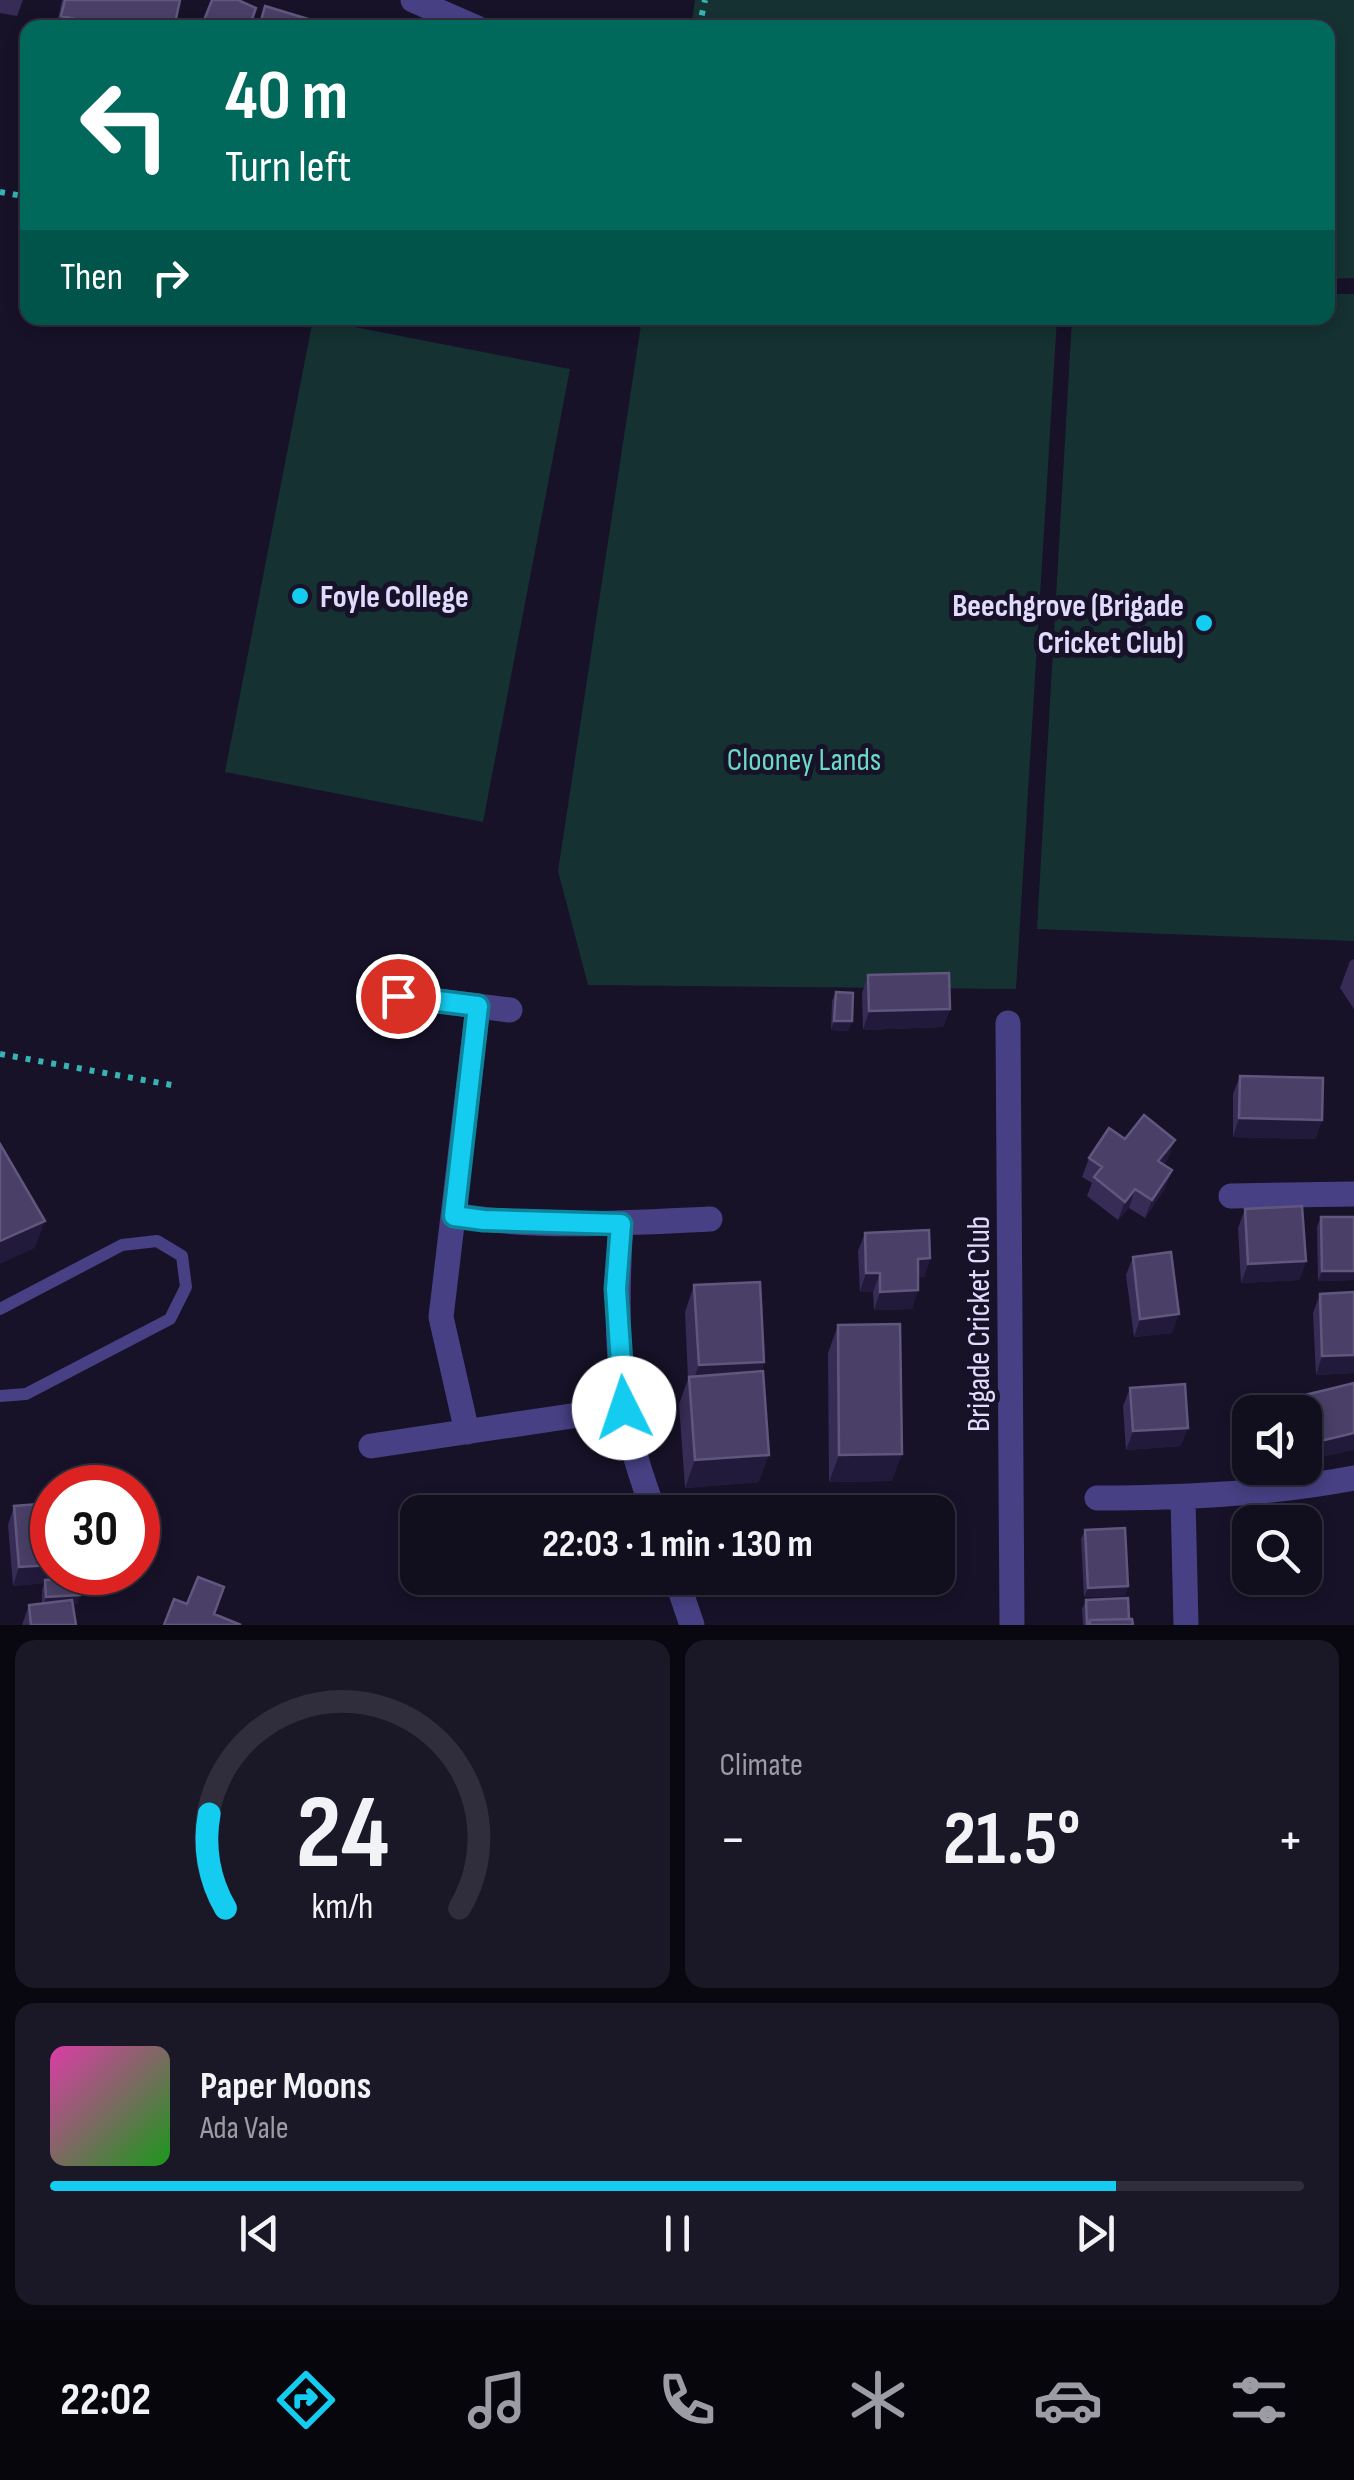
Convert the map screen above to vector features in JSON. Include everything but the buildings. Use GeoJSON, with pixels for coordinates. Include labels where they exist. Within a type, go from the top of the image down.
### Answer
{"type":"FeatureCollection","features":[{"type":"Feature","properties":{"kind":"street"},"geometry":{"type":"LineString","coordinates":[[413,0],[459,20]]}},
{"type":"Feature","properties":{"kind":"street"},"geometry":{"type":"LineString","coordinates":[[398,996],[510,1010]]}},
{"type":"Feature","properties":{"kind":"street"},"geometry":{"type":"LineString","coordinates":[[467,1432],[441,1317],[478,1006]]}},
{"type":"Feature","properties":{"kind":"street","name":"Brigade Cricket Club"},"geometry":{"type":"LineString","coordinates":[[1008,1023],[1012,1625]]}},
{"type":"Feature","properties":{"kind":"street"},"geometry":{"type":"LineString","coordinates":[[1231,1196],[1354,1194]]}},
{"type":"Feature","properties":{"kind":"street"},"geometry":{"type":"LineString","coordinates":[[454,1216],[621,1224],[710,1219]]}},
{"type":"Feature","properties":{"kind":"street"},"geometry":{"type":"LineString","coordinates":[[621,1224],[616,1289],[624,1408],[648,1495]]}},
{"type":"Feature","properties":{"kind":"street"},"geometry":{"type":"LineString","coordinates":[[372,1446],[624,1408]]}},
{"type":"Feature","properties":{"kind":"street"},"geometry":{"type":"LineString","coordinates":[[1097,1498],[1183,1498],[1296,1489],[1354,1478]]}},
{"type":"Feature","properties":{"kind":"street"},"geometry":{"type":"LineString","coordinates":[[1183,1498],[1186,1625]]}},
{"type":"Feature","properties":{"kind":"street"},"geometry":{"type":"LineString","coordinates":[[682,1595],[692,1625]]}},
{"type":"Feature","properties":{"kind":"lane"},"geometry":{"type":"LineString","coordinates":[[0,1309],[122,1246],[156,1241],[182,1256],[186,1287],[170,1319],[26,1394],[0,1396]]}},
{"type":"Feature","properties":{"kind":"path"},"geometry":{"type":"LineString","coordinates":[[0,1054],[177,1086]]}},
{"type":"Feature","properties":{"kind":"green space"},"geometry":{"type":"Polygon","coordinates":[[[695,0],[1354,0],[1354,278],[1335,279],[1335,20],[692,20],[695,0]]]}},
{"type":"Feature","properties":{"kind":"green space","name":"Beechgrove (Brigade Cricket Club)"},"geometry":{"type":"Polygon","coordinates":[[[1335,294],[1354,294],[1354,941],[1037,929],[1072,325],[1335,325],[1335,294]]]}},
{"type":"Feature","properties":{"kind":"green space"},"geometry":{"type":"Polygon","coordinates":[[[312,325],[344,325],[570,369],[483,822],[225,772],[312,325]]]}},
{"type":"Feature","properties":{"kind":"green space","name":"Clooney Lands"},"geometry":{"type":"Polygon","coordinates":[[[641,325],[1057,325],[1016,989],[588,985],[558,871],[641,325]]]}},
{"type":"Feature","properties":{"kind":"place","name":"Foyle College"},"geometry":{"type":"Point","coordinates":[300,596]}},
{"type":"Feature","properties":{"kind":"place","name":"Beechgrove (Brigade Cricket Club)"},"geometry":{"type":"Point","coordinates":[1204,623]}},
{"type":"Feature","properties":{"kind":"route"},"geometry":{"type":"LineString","coordinates":[[398,996],[478,1006],[454,1216],[621,1224],[616,1289],[624,1408]]}}]}
